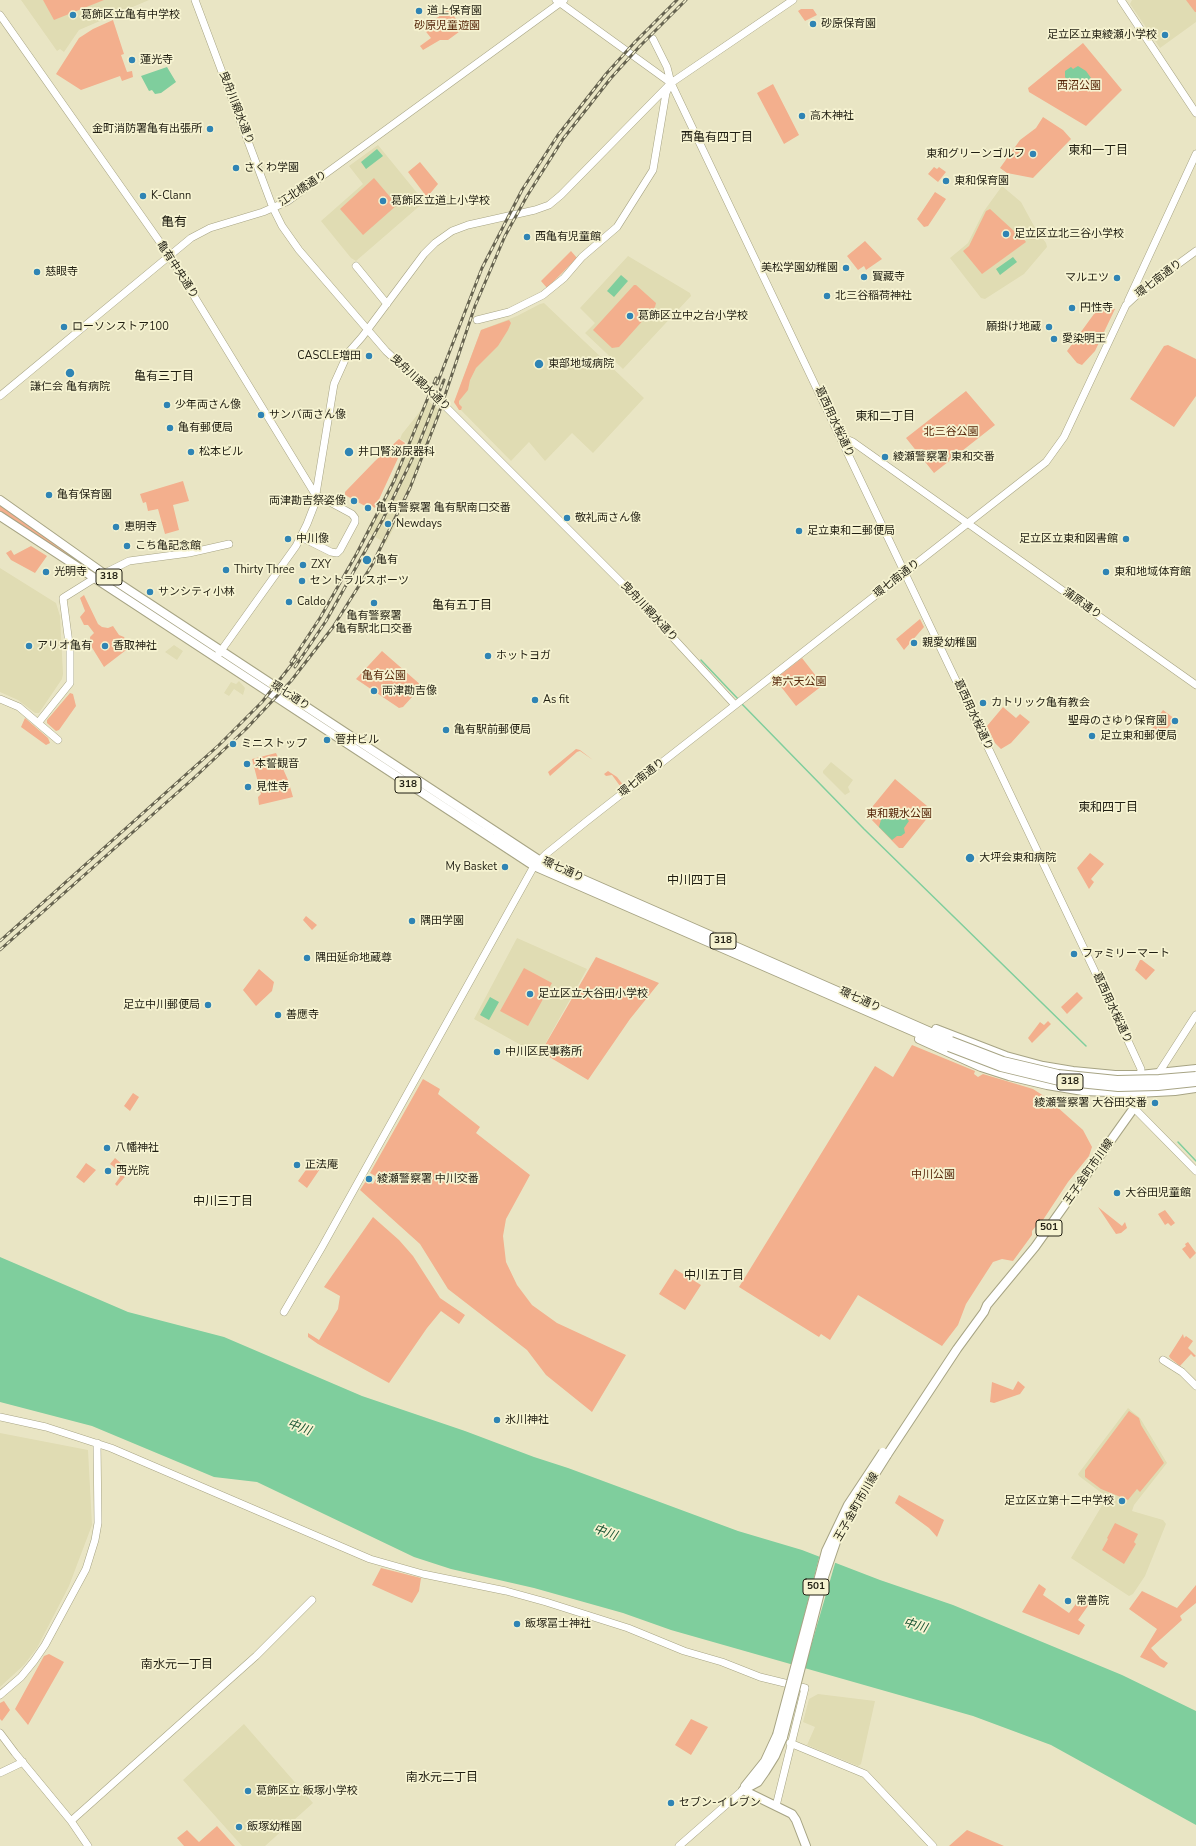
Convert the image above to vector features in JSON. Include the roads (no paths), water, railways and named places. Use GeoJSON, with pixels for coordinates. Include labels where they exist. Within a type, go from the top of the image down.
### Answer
{"type":"FeatureCollection","features":[{"type":"Feature","properties":{"kind":"main road","name":"環七通り"},"geometry":{"type":"LineString","coordinates":[[0,500],[219,654]]}},
{"type":"Feature","properties":{"kind":"main road","name":"環七通り"},"geometry":{"type":"LineString","coordinates":[[0,516],[95,578],[219,654],[537,863],[1001,1067],[1059,1081],[1118,1087],[1158,1086],[1196,1082]]}},
{"type":"Feature","properties":{"kind":"main road","name":"318"},"geometry":{"type":"LineString","coordinates":[[903,1024],[938,1030],[1006,1056],[1043,1066],[1100,1074],[1140,1075],[1196,1069]]}},
{"type":"Feature","properties":{"kind":"main road","name":"318"},"geometry":{"type":"LineString","coordinates":[[903,1024],[930,1046],[981,1067],[1047,1086],[1116,1093],[1141,1093],[1196,1088]]}},
{"type":"Feature","properties":{"kind":"main road","name":"環七通り"},"geometry":{"type":"LineString","coordinates":[[950,1044],[1003,1061],[1058,1074],[1117,1080],[1196,1076]]}},
{"type":"Feature","properties":{"kind":"main road","name":"王子金町市川線"},"geometry":{"type":"LineString","coordinates":[[742,1790],[758,1782],[775,1756],[832,1551],[842,1528],[885,1453],[984,1312],[987,1305],[1035,1247],[1134,1108],[1141,1093],[1158,1074]]}},
{"type":"Feature","properties":{"kind":"main road"},"geometry":{"type":"LineString","coordinates":[[1116,1093],[1126,1098],[1134,1108]]}},
{"type":"Feature","properties":{"kind":"main road"},"geometry":{"type":"LineString","coordinates":[[742,1790],[788,1811],[794,1817],[806,1846]]}},
{"type":"Feature","properties":{"kind":"street","name":"曳舟川親水通り"},"geometry":{"type":"LineString","coordinates":[[195,0],[274,208],[282,226],[299,250],[367,330],[400,365],[464,424],[630,592],[735,705]]}},
{"type":"Feature","properties":{"kind":"street"},"geometry":{"type":"LineString","coordinates":[[219,654],[300,537],[311,516],[334,384],[348,353],[428,249],[452,231],[468,225],[535,210],[549,205],[566,190],[671,83],[793,0]]}},
{"type":"Feature","properties":{"kind":"street","name":"江北橋通り"},"geometry":{"type":"LineString","coordinates":[[0,396],[168,255],[191,238],[210,228],[274,208],[298,194],[560,1]]}},
{"type":"Feature","properties":{"kind":"street"},"geometry":{"type":"LineString","coordinates":[[560,1],[671,83]]}},
{"type":"Feature","properties":{"kind":"street"},"geometry":{"type":"LineString","coordinates":[[1124,1],[1196,113]]}},
{"type":"Feature","properties":{"kind":"street","name":"亀有中央通り"},"geometry":{"type":"LineString","coordinates":[[0,15],[168,255],[315,494]]}},
{"type":"Feature","properties":{"kind":"street","name":"葛西用水桜通り"},"geometry":{"type":"LineString","coordinates":[[653,39],[670,73],[671,83],[1129,1043],[1141,1069],[1141,1093]]}},
{"type":"Feature","properties":{"kind":"street"},"geometry":{"type":"LineString","coordinates":[[477,320],[509,312],[543,295],[564,278],[582,257],[617,227],[653,170],[666,93],[671,83]]}},
{"type":"Feature","properties":{"kind":"street"},"geometry":{"type":"LineString","coordinates":[[1126,305],[1134,284],[1196,154]]}},
{"type":"Feature","properties":{"kind":"street","name":"環七南通り"},"geometry":{"type":"LineString","coordinates":[[537,863],[735,705],[1041,467],[1056,451],[1064,437],[1126,305],[1140,292],[1196,251]]}},
{"type":"Feature","properties":{"kind":"street"},"geometry":{"type":"LineString","coordinates":[[356,266],[387,304]]}},
{"type":"Feature","properties":{"kind":"street","name":"蒲原通り"},"geometry":{"type":"LineString","coordinates":[[841,437],[850,440],[1196,685]]}},
{"type":"Feature","properties":{"kind":"street"},"geometry":{"type":"LineString","coordinates":[[300,537],[336,553],[340,550],[355,522],[355,518],[352,514],[315,494]]}},
{"type":"Feature","properties":{"kind":"street"},"geometry":{"type":"LineString","coordinates":[[38,722],[70,683],[70,651],[63,598],[104,573],[133,560],[189,553],[229,544]]}},
{"type":"Feature","properties":{"kind":"street"},"geometry":{"type":"LineString","coordinates":[[0,699],[19,707],[58,740]]}},
{"type":"Feature","properties":{"kind":"street"},"geometry":{"type":"LineString","coordinates":[[284,1312],[537,863]]}},
{"type":"Feature","properties":{"kind":"street"},"geometry":{"type":"LineString","coordinates":[[1158,1074],[1196,1015]]}},
{"type":"Feature","properties":{"kind":"street"},"geometry":{"type":"LineString","coordinates":[[1134,1108],[1196,1171]]}},
{"type":"Feature","properties":{"kind":"street"},"geometry":{"type":"LineString","coordinates":[[1162,1360],[1182,1372],[1196,1386]]}},
{"type":"Feature","properties":{"kind":"street"},"geometry":{"type":"LineString","coordinates":[[0,1417],[46,1426],[97,1442],[370,1559],[423,1574],[506,1591],[546,1602],[628,1628],[684,1651],[722,1662],[760,1677],[805,1688],[790,1743],[776,1806]]}},
{"type":"Feature","properties":{"kind":"street"},"geometry":{"type":"LineString","coordinates":[[0,1695],[21,1677],[34,1661],[45,1644],[86,1569],[95,1540],[98,1523],[97,1442]]}},
{"type":"Feature","properties":{"kind":"street"},"geometry":{"type":"LineString","coordinates":[[71,1821],[256,1656],[312,1600]]}},
{"type":"Feature","properties":{"kind":"street"},"geometry":{"type":"LineString","coordinates":[[0,1733],[71,1821],[88,1846]]}},
{"type":"Feature","properties":{"kind":"street"},"geometry":{"type":"LineString","coordinates":[[790,1743],[865,1774],[933,1846]]}},
{"type":"Feature","properties":{"kind":"street"},"geometry":{"type":"LineString","coordinates":[[0,1773],[22,1762]]}},
{"type":"Feature","properties":{"kind":"street"},"geometry":{"type":"LineString","coordinates":[[679,1846],[742,1790]]}},
{"type":"Feature","properties":{"kind":"water"},"geometry":{"type":"Polygon","coordinates":[[[1078,66],[1086,71],[1091,78],[1082,85],[1069,82],[1065,77],[1065,71],[1071,67],[1073,69],[1078,66]]]}},
{"type":"Feature","properties":{"kind":"water"},"geometry":{"type":"Polygon","coordinates":[[[167,67],[176,82],[161,93],[155,94],[152,90],[149,91],[141,76],[167,67]]]}},
{"type":"Feature","properties":{"kind":"water"},"geometry":{"type":"Polygon","coordinates":[[[377,149],[383,156],[366,169],[361,162],[377,149]]]}},
{"type":"Feature","properties":{"kind":"water"},"geometry":{"type":"Polygon","coordinates":[[[1013,257],[1017,262],[1000,275],[996,269],[1013,257]]]}},
{"type":"Feature","properties":{"kind":"water"},"geometry":{"type":"Polygon","coordinates":[[[621,275],[628,281],[614,297],[607,291],[621,275]]]}},
{"type":"Feature","properties":{"kind":"water"},"geometry":{"type":"Polygon","coordinates":[[[887,813],[903,815],[909,821],[904,828],[905,833],[892,840],[879,827],[882,816],[887,813]]]}},
{"type":"Feature","properties":{"kind":"water"},"geometry":{"type":"Polygon","coordinates":[[[490,997],[499,1002],[489,1020],[480,1015],[490,997]]]}},
{"type":"Feature","properties":{"kind":"water","name":"中川"},"geometry":{"type":"Polygon","coordinates":[[[0,1257],[128,1312],[224,1337],[362,1396],[465,1431],[738,1531],[802,1550],[880,1580],[953,1605],[1122,1675],[1196,1711],[1196,1825],[1051,1745],[973,1716],[671,1630],[623,1613],[534,1588],[451,1569],[414,1557],[257,1482],[214,1477],[92,1426],[0,1402],[0,1257]]]}},
{"type":"Feature","properties":{"kind":"waterway"},"geometry":{"type":"LineString","coordinates":[[701,660],[739,700]]}},
{"type":"Feature","properties":{"kind":"waterway"},"geometry":{"type":"LineString","coordinates":[[741,703],[864,829],[1086,1046]]}},
{"type":"Feature","properties":{"kind":"waterway"},"geometry":{"type":"LineString","coordinates":[[1178,1142],[1196,1161]]}},
{"type":"Feature","properties":{"kind":"railway"},"geometry":{"type":"LineString","coordinates":[[437,384],[482,268],[522,190],[558,135],[606,74],[635,42],[677,0]]}},
{"type":"Feature","properties":{"kind":"railway"},"geometry":{"type":"LineString","coordinates":[[0,950],[195,777],[246,729],[291,681],[333,627],[372,565],[410,488],[438,416],[475,306],[505,236],[527,196],[563,139],[611,78],[640,46],[686,0]]}},
{"type":"Feature","properties":{"kind":"railway"},"geometry":{"type":"LineString","coordinates":[[291,662],[320,618],[357,553],[394,481],[436,378]]}},
{"type":"Feature","properties":{"kind":"railway"},"geometry":{"type":"LineString","coordinates":[[295,667],[326,621],[383,519],[416,451],[444,380]]}},
{"type":"Feature","properties":{"kind":"railway"},"geometry":{"type":"LineString","coordinates":[[0,941],[219,745],[262,702],[296,659]]}},
{"type":"Feature","properties":{"kind":"place","name":"道上保育園"},"geometry":{"type":"Point","coordinates":[419,11]}},
{"type":"Feature","properties":{"kind":"place","name":"葛飾区立亀有中学校"},"geometry":{"type":"Point","coordinates":[73,15]}},
{"type":"Feature","properties":{"kind":"place","name":"砂原保育園"},"geometry":{"type":"Point","coordinates":[813,24]}},
{"type":"Feature","properties":{"kind":"place","name":"足立区立東綾瀬小学校"},"geometry":{"type":"Point","coordinates":[1165,35]}},
{"type":"Feature","properties":{"kind":"place","name":"蓮光寺"},"geometry":{"type":"Point","coordinates":[132,60]}},
{"type":"Feature","properties":{"kind":"place","name":"高木神社"},"geometry":{"type":"Point","coordinates":[802,116]}},
{"type":"Feature","properties":{"kind":"place","name":"金町消防署亀有出張所"},"geometry":{"type":"Point","coordinates":[210,129]}},
{"type":"Feature","properties":{"kind":"place","name":"東和グリーンゴルフ"},"geometry":{"type":"Point","coordinates":[1033,154]}},
{"type":"Feature","properties":{"kind":"place","name":"さくわ学園"},"geometry":{"type":"Point","coordinates":[236,168]}},
{"type":"Feature","properties":{"kind":"place","name":"東和保育園"},"geometry":{"type":"Point","coordinates":[946,181]}},
{"type":"Feature","properties":{"kind":"place","name":"K-Clann"},"geometry":{"type":"Point","coordinates":[143,196]}},
{"type":"Feature","properties":{"kind":"place","name":"葛飾区立道上小学校"},"geometry":{"type":"Point","coordinates":[383,201]}},
{"type":"Feature","properties":{"kind":"place","name":"足立区立北三谷小学校"},"geometry":{"type":"Point","coordinates":[1006,234]}},
{"type":"Feature","properties":{"kind":"place","name":"西亀有児童館"},"geometry":{"type":"Point","coordinates":[527,237]}},
{"type":"Feature","properties":{"kind":"place","name":"美松学園幼稚園"},"geometry":{"type":"Point","coordinates":[846,268]}},
{"type":"Feature","properties":{"kind":"place","name":"慈眼寺"},"geometry":{"type":"Point","coordinates":[37,272]}},
{"type":"Feature","properties":{"kind":"place","name":"寳藏寺"},"geometry":{"type":"Point","coordinates":[864,277]}},
{"type":"Feature","properties":{"kind":"place","name":"マルエツ"},"geometry":{"type":"Point","coordinates":[1117,278]}},
{"type":"Feature","properties":{"kind":"place","name":"北三谷稲荷神社"},"geometry":{"type":"Point","coordinates":[827,296]}},
{"type":"Feature","properties":{"kind":"place","name":"円性寺"},"geometry":{"type":"Point","coordinates":[1072,308]}},
{"type":"Feature","properties":{"kind":"place","name":"葛飾区立中之台小学校"},"geometry":{"type":"Point","coordinates":[630,316]}},
{"type":"Feature","properties":{"kind":"place","name":"ローソンストア100"},"geometry":{"type":"Point","coordinates":[64,327]}},
{"type":"Feature","properties":{"kind":"place","name":"願掛け地蔵"},"geometry":{"type":"Point","coordinates":[1049,327]}},
{"type":"Feature","properties":{"kind":"place","name":"愛染明王"},"geometry":{"type":"Point","coordinates":[1054,339]}},
{"type":"Feature","properties":{"kind":"place","name":"CASCLE増田"},"geometry":{"type":"Point","coordinates":[369,356]}},
{"type":"Feature","properties":{"kind":"place","name":"東部地域病院"},"geometry":{"type":"Point","coordinates":[539,364]}},
{"type":"Feature","properties":{"kind":"place","name":"謙仁会 亀有病院"},"geometry":{"type":"Point","coordinates":[70,373]}},
{"type":"Feature","properties":{"kind":"place","name":"少年両さん像"},"geometry":{"type":"Point","coordinates":[167,405]}},
{"type":"Feature","properties":{"kind":"place","name":"サンバ両さん像"},"geometry":{"type":"Point","coordinates":[261,415]}},
{"type":"Feature","properties":{"kind":"place","name":"亀有郵便局"},"geometry":{"type":"Point","coordinates":[170,428]}},
{"type":"Feature","properties":{"kind":"place","name":"松本ビル"},"geometry":{"type":"Point","coordinates":[191,452]}},
{"type":"Feature","properties":{"kind":"place","name":"井口腎泌尿器科"},"geometry":{"type":"Point","coordinates":[349,452]}},
{"type":"Feature","properties":{"kind":"place","name":"綾瀬警察署 東和交番"},"geometry":{"type":"Point","coordinates":[885,457]}},
{"type":"Feature","properties":{"kind":"place","name":"亀有保育園"},"geometry":{"type":"Point","coordinates":[49,495]}},
{"type":"Feature","properties":{"kind":"place","name":"両津勘吉祭姿像"},"geometry":{"type":"Point","coordinates":[354,501]}},
{"type":"Feature","properties":{"kind":"place","name":"亀有警察署 亀有駅南口交番"},"geometry":{"type":"Point","coordinates":[368,508]}},
{"type":"Feature","properties":{"kind":"place","name":"敬礼両さん像"},"geometry":{"type":"Point","coordinates":[567,518]}},
{"type":"Feature","properties":{"kind":"place","name":"Newdays"},"geometry":{"type":"Point","coordinates":[388,524]}},
{"type":"Feature","properties":{"kind":"place","name":"恵明寺"},"geometry":{"type":"Point","coordinates":[116,527]}},
{"type":"Feature","properties":{"kind":"place","name":"足立東和二郵便局"},"geometry":{"type":"Point","coordinates":[799,531]}},
{"type":"Feature","properties":{"kind":"place","name":"中川像"},"geometry":{"type":"Point","coordinates":[288,539]}},
{"type":"Feature","properties":{"kind":"place","name":"足立区立東和図書館"},"geometry":{"type":"Point","coordinates":[1126,539]}},
{"type":"Feature","properties":{"kind":"place","name":"こち亀記念館"},"geometry":{"type":"Point","coordinates":[127,546]}},
{"type":"Feature","properties":{"kind":"place","name":"亀有"},"geometry":{"type":"Point","coordinates":[367,560]}},
{"type":"Feature","properties":{"kind":"place","name":"ZXY"},"geometry":{"type":"Point","coordinates":[303,565]}},
{"type":"Feature","properties":{"kind":"place","name":"Thirty Three"},"geometry":{"type":"Point","coordinates":[226,570]}},
{"type":"Feature","properties":{"kind":"place","name":"光明寺"},"geometry":{"type":"Point","coordinates":[46,572]}},
{"type":"Feature","properties":{"kind":"place","name":"東和地域体育館"},"geometry":{"type":"Point","coordinates":[1106,572]}},
{"type":"Feature","properties":{"kind":"place","name":"セントラルスポーツ"},"geometry":{"type":"Point","coordinates":[302,581]}},
{"type":"Feature","properties":{"kind":"place","name":"サンシティ小林"},"geometry":{"type":"Point","coordinates":[150,592]}},
{"type":"Feature","properties":{"kind":"place","name":"Caldo"},"geometry":{"type":"Point","coordinates":[289,602]}},
{"type":"Feature","properties":{"kind":"place","name":"亀有警察署 亀有駅北口交番"},"geometry":{"type":"Point","coordinates":[374,603]}},
{"type":"Feature","properties":{"kind":"place","name":"親愛幼稚園"},"geometry":{"type":"Point","coordinates":[914,643]}},
{"type":"Feature","properties":{"kind":"place","name":"アリオ亀有"},"geometry":{"type":"Point","coordinates":[29,646]}},
{"type":"Feature","properties":{"kind":"place","name":"香取神社"},"geometry":{"type":"Point","coordinates":[105,646]}},
{"type":"Feature","properties":{"kind":"place","name":"ホットヨガ"},"geometry":{"type":"Point","coordinates":[488,656]}},
{"type":"Feature","properties":{"kind":"place","name":"両津勘吉像"},"geometry":{"type":"Point","coordinates":[374,691]}},
{"type":"Feature","properties":{"kind":"place","name":"As fit"},"geometry":{"type":"Point","coordinates":[535,700]}},
{"type":"Feature","properties":{"kind":"place","name":"カトリック亀有教会"},"geometry":{"type":"Point","coordinates":[983,703]}},
{"type":"Feature","properties":{"kind":"place","name":"聖母のさゆり保育園"},"geometry":{"type":"Point","coordinates":[1175,721]}},
{"type":"Feature","properties":{"kind":"place","name":"亀有駅前郵便局"},"geometry":{"type":"Point","coordinates":[446,730]}},
{"type":"Feature","properties":{"kind":"place","name":"足立東和郵便局"},"geometry":{"type":"Point","coordinates":[1092,736]}},
{"type":"Feature","properties":{"kind":"place","name":"菅井ビル"},"geometry":{"type":"Point","coordinates":[327,740]}},
{"type":"Feature","properties":{"kind":"place","name":"ミニストップ"},"geometry":{"type":"Point","coordinates":[233,744]}},
{"type":"Feature","properties":{"kind":"place","name":"本誓観音"},"geometry":{"type":"Point","coordinates":[247,764]}},
{"type":"Feature","properties":{"kind":"place","name":"見性寺"},"geometry":{"type":"Point","coordinates":[248,787]}},
{"type":"Feature","properties":{"kind":"place","name":"大坪会東和病院"},"geometry":{"type":"Point","coordinates":[970,858]}},
{"type":"Feature","properties":{"kind":"place","name":"My Basket"},"geometry":{"type":"Point","coordinates":[505,867]}},
{"type":"Feature","properties":{"kind":"place","name":"隅田学園"},"geometry":{"type":"Point","coordinates":[412,921]}},
{"type":"Feature","properties":{"kind":"place","name":"ファミリーマート"},"geometry":{"type":"Point","coordinates":[1074,954]}},
{"type":"Feature","properties":{"kind":"place","name":"隅田延命地蔵尊"},"geometry":{"type":"Point","coordinates":[307,958]}},
{"type":"Feature","properties":{"kind":"place","name":"足立区立大谷田小学校"},"geometry":{"type":"Point","coordinates":[530,994]}},
{"type":"Feature","properties":{"kind":"place","name":"足立中川郵便局"},"geometry":{"type":"Point","coordinates":[208,1005]}},
{"type":"Feature","properties":{"kind":"place","name":"善應寺"},"geometry":{"type":"Point","coordinates":[278,1015]}},
{"type":"Feature","properties":{"kind":"place","name":"中川区民事務所"},"geometry":{"type":"Point","coordinates":[497,1052]}},
{"type":"Feature","properties":{"kind":"place","name":"綾瀬警察署 大谷田交番"},"geometry":{"type":"Point","coordinates":[1155,1103]}},
{"type":"Feature","properties":{"kind":"place","name":"八幡神社"},"geometry":{"type":"Point","coordinates":[107,1148]}},
{"type":"Feature","properties":{"kind":"place","name":"正法庵"},"geometry":{"type":"Point","coordinates":[297,1165]}},
{"type":"Feature","properties":{"kind":"place","name":"西光院"},"geometry":{"type":"Point","coordinates":[108,1171]}},
{"type":"Feature","properties":{"kind":"place","name":"綾瀬警察署 中川交番"},"geometry":{"type":"Point","coordinates":[369,1179]}},
{"type":"Feature","properties":{"kind":"place","name":"大谷田児童館"},"geometry":{"type":"Point","coordinates":[1117,1193]}},
{"type":"Feature","properties":{"kind":"place","name":"氷川神社"},"geometry":{"type":"Point","coordinates":[497,1420]}},
{"type":"Feature","properties":{"kind":"place","name":"足立区立第十二中学校"},"geometry":{"type":"Point","coordinates":[1122,1501]}},
{"type":"Feature","properties":{"kind":"place","name":"常善院"},"geometry":{"type":"Point","coordinates":[1068,1601]}},
{"type":"Feature","properties":{"kind":"place","name":"飯塚冨士神社"},"geometry":{"type":"Point","coordinates":[517,1624]}},
{"type":"Feature","properties":{"kind":"place","name":"葛飾区立 飯塚小学校"},"geometry":{"type":"Point","coordinates":[248,1791]}},
{"type":"Feature","properties":{"kind":"place","name":"セブン-イレブン"},"geometry":{"type":"Point","coordinates":[671,1803]}},
{"type":"Feature","properties":{"kind":"place","name":"飯塚幼稚園"},"geometry":{"type":"Point","coordinates":[239,1827]}},
{"type":"Feature","properties":{"kind":"district","name":"西亀有四丁目"},"geometry":{"type":"Point","coordinates":[717,138]}},
{"type":"Feature","properties":{"kind":"district","name":"東和一丁目"},"geometry":{"type":"Point","coordinates":[1098,151]}},
{"type":"Feature","properties":{"kind":"district","name":"亀有"},"geometry":{"type":"Point","coordinates":[174,223]}},
{"type":"Feature","properties":{"kind":"district","name":"亀有三丁目"},"geometry":{"type":"Point","coordinates":[164,377]}},
{"type":"Feature","properties":{"kind":"district","name":"東和二丁目"},"geometry":{"type":"Point","coordinates":[885,417]}},
{"type":"Feature","properties":{"kind":"district","name":"亀有五丁目"},"geometry":{"type":"Point","coordinates":[462,606]}},
{"type":"Feature","properties":{"kind":"district","name":"東和四丁目"},"geometry":{"type":"Point","coordinates":[1108,808]}},
{"type":"Feature","properties":{"kind":"district","name":"中川四丁目"},"geometry":{"type":"Point","coordinates":[697,881]}},
{"type":"Feature","properties":{"kind":"district","name":"中川三丁目"},"geometry":{"type":"Point","coordinates":[223,1202]}},
{"type":"Feature","properties":{"kind":"district","name":"中川五丁目"},"geometry":{"type":"Point","coordinates":[714,1276]}},
{"type":"Feature","properties":{"kind":"district","name":"南水元一丁目"},"geometry":{"type":"Point","coordinates":[177,1665]}},
{"type":"Feature","properties":{"kind":"district","name":"南水元二丁目"},"geometry":{"type":"Point","coordinates":[442,1778]}},
{"type":"Feature","properties":{"kind":"park label","name":"砂原児童遊園"},"geometry":{"type":"Point","coordinates":[447,26]}},
{"type":"Feature","properties":{"kind":"park label","name":"西沼公園"},"geometry":{"type":"Point","coordinates":[1079,86]}},
{"type":"Feature","properties":{"kind":"park label","name":"北三谷公園"},"geometry":{"type":"Point","coordinates":[951,432]}},
{"type":"Feature","properties":{"kind":"park label","name":"亀有公園"},"geometry":{"type":"Point","coordinates":[384,676]}},
{"type":"Feature","properties":{"kind":"park label","name":"第六天公園"},"geometry":{"type":"Point","coordinates":[799,682]}},
{"type":"Feature","properties":{"kind":"park label","name":"東和親水公園"},"geometry":{"type":"Point","coordinates":[899,814]}},
{"type":"Feature","properties":{"kind":"park label","name":"中川公園"},"geometry":{"type":"Point","coordinates":[933,1175]}}]}
